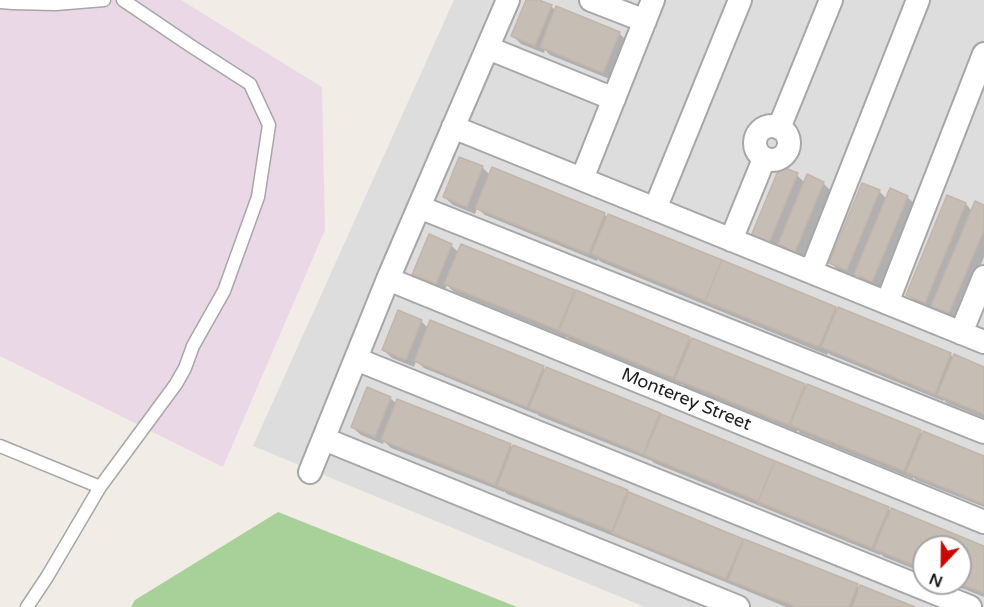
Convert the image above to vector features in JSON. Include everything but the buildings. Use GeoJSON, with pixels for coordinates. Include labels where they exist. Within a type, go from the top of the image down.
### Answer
{"type":"FeatureCollection","features":[{"type":"Feature","properties":{"kind":"street"},"geometry":{"type":"LineString","coordinates":[[310,472],[388,279],[508,0]]}},
{"type":"Feature","properties":{"kind":"street"},"geometry":{"type":"LineString","coordinates":[[591,0],[645,21]]}},
{"type":"Feature","properties":{"kind":"street"},"geometry":{"type":"LineString","coordinates":[[582,179],[653,0]]}},
{"type":"Feature","properties":{"kind":"street"},"geometry":{"type":"LineString","coordinates":[[655,209],[740,0]]}},
{"type":"Feature","properties":{"kind":"street"},"geometry":{"type":"LineString","coordinates":[[731,240],[764,159],[776,160],[786,153],[789,142],[787,136],[779,128],[831,0]]}},
{"type":"Feature","properties":{"kind":"street"},"geometry":{"type":"LineString","coordinates":[[811,272],[918,0]]}},
{"type":"Feature","properties":{"kind":"street"},"geometry":{"type":"LineString","coordinates":[[488,48],[614,99]]}},
{"type":"Feature","properties":{"kind":"street"},"geometry":{"type":"LineString","coordinates":[[887,303],[984,54]]}},
{"type":"Feature","properties":{"kind":"street"},"geometry":{"type":"LineString","coordinates":[[453,127],[984,342]]}},
{"type":"Feature","properties":{"kind":"street"},"geometry":{"type":"LineString","coordinates":[[419,207],[984,432]]}},
{"type":"Feature","properties":{"kind":"street"},"geometry":{"type":"LineString","coordinates":[[962,333],[984,277]]}},
{"type":"Feature","properties":{"kind":"street","name":"Monterey Street"},"geometry":{"type":"LineString","coordinates":[[388,279],[984,522]]}},
{"type":"Feature","properties":{"kind":"street"},"geometry":{"type":"LineString","coordinates":[[356,359],[970,607]]}},
{"type":"Feature","properties":{"kind":"street"},"geometry":{"type":"LineString","coordinates":[[324,439],[738,607]]}},
{"type":"Feature","properties":{"kind":"lane"},"geometry":{"type":"LineString","coordinates":[[0,2],[56,4],[104,0]]}},
{"type":"Feature","properties":{"kind":"lane"},"geometry":{"type":"LineString","coordinates":[[27,607],[100,487],[176,384],[193,346],[224,291],[258,197],[269,125],[250,84],[123,0]]}},
{"type":"Feature","properties":{"kind":"lane"},"geometry":{"type":"LineString","coordinates":[[0,446],[100,487]]}},
{"type":"Feature","properties":{"kind":"shaded area"},"geometry":{"type":"Polygon","coordinates":[[[0,0],[181,0],[322,87],[325,230],[223,467],[0,356],[0,0]]]}},
{"type":"Feature","properties":{"kind":"shaded area"},"geometry":{"type":"Polygon","coordinates":[[[454,0],[984,0],[984,607],[645,607],[253,446],[454,0]]]}},
{"type":"Feature","properties":{"kind":"green space"},"geometry":{"type":"Polygon","coordinates":[[[278,512],[517,607],[131,607],[135,600],[278,512]]]}}]}
